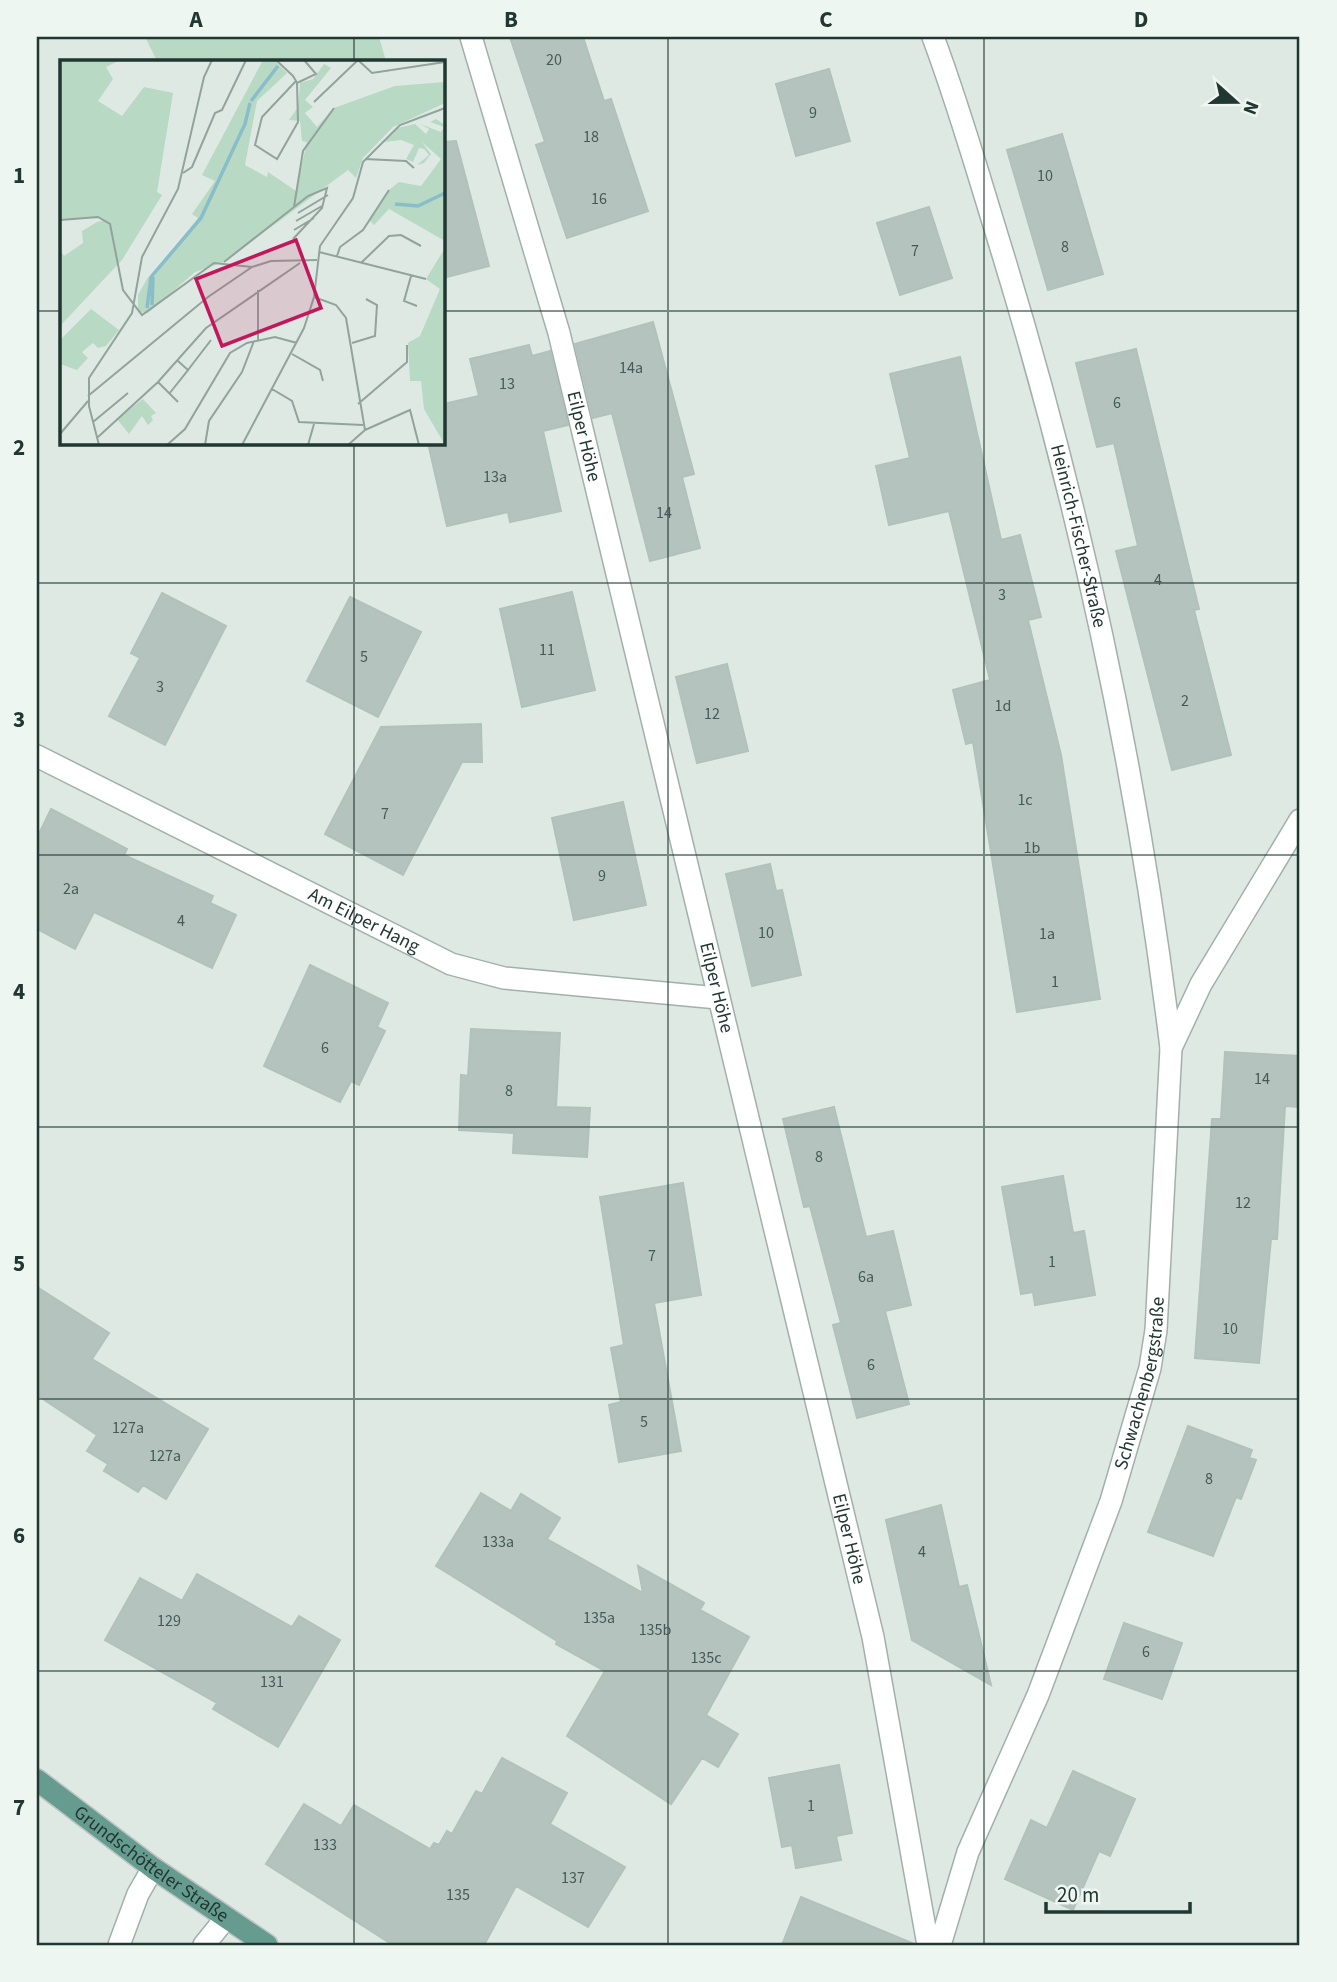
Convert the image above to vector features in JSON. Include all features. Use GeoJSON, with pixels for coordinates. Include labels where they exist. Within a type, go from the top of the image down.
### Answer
{"type":"FeatureCollection","features":[{"type":"Feature","properties":{"kind":"main road","name":"Grundschötteler Straße"},"geometry":{"type":"LineString","coordinates":[[37,1780],[153,1868],[267,1945]]}},
{"type":"Feature","properties":{"kind":"street","name":"Eilper Höhe"},"geometry":{"type":"LineString","coordinates":[[471,37],[559,333],[873,1637],[928,1945]]}},
{"type":"Feature","properties":{"kind":"street","name":"Heinrich-Fischer-Straße"},"geometry":{"type":"LineString","coordinates":[[933,37],[950,79],[1031,346],[1088,571],[1158,942],[1171,1048]]}},
{"type":"Feature","properties":{"kind":"street","name":"Am Eilper Hang"},"geometry":{"type":"LineString","coordinates":[[37,756],[451,964],[504,978],[718,998]]}},
{"type":"Feature","properties":{"kind":"street","name":"Schwachenbergstraße"},"geometry":{"type":"LineString","coordinates":[[940,1945],[968,1852],[1038,1695],[1111,1501],[1150,1368],[1156,1329],[1171,1048],[1201,984],[1300,820]]}},
{"type":"Feature","properties":{"kind":"street"},"geometry":{"type":"LineString","coordinates":[[119,1945],[138,1894],[153,1868]]}},
{"type":"Feature","properties":{"kind":"street"},"geometry":{"type":"LineString","coordinates":[[204,1945],[225,1919]]}},
{"type":"Feature","properties":{"kind":"green space"},"geometry":{"type":"Polygon","coordinates":[[[145,37],[379,37],[386,60],[156,60],[145,37]]]}},
{"type":"Feature","properties":{"kind":"building"},"geometry":{"type":"Polygon","coordinates":[[[510,37],[583,37],[604,101],[611,99],[648,211],[567,238],[536,145],[545,142],[510,37]]]}},
{"type":"Feature","properties":{"kind":"building"},"geometry":{"type":"Polygon","coordinates":[[[829,69],[850,141],[796,156],[776,84],[829,69]]]}},
{"type":"Feature","properties":{"kind":"building"},"geometry":{"type":"Polygon","coordinates":[[[1062,134],[1103,274],[1048,290],[1007,150],[1062,134]]]}},
{"type":"Feature","properties":{"kind":"building"},"geometry":{"type":"Polygon","coordinates":[[[456,141],[489,266],[444,278],[444,142],[456,141]]]}},
{"type":"Feature","properties":{"kind":"building"},"geometry":{"type":"Polygon","coordinates":[[[929,207],[952,278],[900,295],[877,223],[929,207]]]}},
{"type":"Feature","properties":{"kind":"building"},"geometry":{"type":"Polygon","coordinates":[[[653,322],[694,474],[682,477],[700,548],[650,561],[612,413],[593,418],[575,344],[653,322]]]}},
{"type":"Feature","properties":{"kind":"building"},"geometry":{"type":"Polygon","coordinates":[[[529,345],[532,356],[550,351],[568,425],[543,431],[561,511],[510,522],[508,512],[447,526],[428,444],[444,444],[444,404],[479,396],[470,359],[529,345]]]}},
{"type":"Feature","properties":{"kind":"building"},"geometry":{"type":"Polygon","coordinates":[[[1136,349],[1199,609],[1194,610],[1231,755],[1172,770],[1116,551],[1138,546],[1114,443],[1097,447],[1076,363],[1136,349]]]}},
{"type":"Feature","properties":{"kind":"building"},"geometry":{"type":"Polygon","coordinates":[[[960,357],[1001,540],[1020,535],[1041,617],[1028,620],[1061,755],[1100,999],[1017,1012],[973,742],[966,744],[953,690],[990,680],[949,511],[889,525],[876,466],[910,458],[890,374],[960,357]]]}},
{"type":"Feature","properties":{"kind":"building"},"geometry":{"type":"Polygon","coordinates":[[[572,592],[595,690],[522,707],[500,609],[572,592]]]}},
{"type":"Feature","properties":{"kind":"building"},"geometry":{"type":"Polygon","coordinates":[[[162,593],[226,626],[165,745],[109,716],[140,658],[131,653],[162,593]]]}},
{"type":"Feature","properties":{"kind":"building"},"geometry":{"type":"Polygon","coordinates":[[[350,597],[421,632],[378,717],[307,681],[350,597]]]}},
{"type":"Feature","properties":{"kind":"building"},"geometry":{"type":"Polygon","coordinates":[[[727,664],[748,751],[697,763],[676,677],[727,664]]]}},
{"type":"Feature","properties":{"kind":"building"},"geometry":{"type":"Polygon","coordinates":[[[481,724],[482,762],[462,762],[403,875],[325,834],[381,727],[481,724]]]}},
{"type":"Feature","properties":{"kind":"building"},"geometry":{"type":"Polygon","coordinates":[[[623,802],[646,905],[574,920],[552,818],[623,802]]]}},
{"type":"Feature","properties":{"kind":"building"},"geometry":{"type":"Polygon","coordinates":[[[51,809],[127,849],[124,855],[213,896],[210,903],[236,915],[212,968],[94,912],[75,949],[37,929],[37,838],[51,809]]]}},
{"type":"Feature","properties":{"kind":"building"},"geometry":{"type":"Polygon","coordinates":[[[770,864],[776,891],[782,890],[801,975],[752,986],[726,874],[770,864]]]}},
{"type":"Feature","properties":{"kind":"building"},"geometry":{"type":"Polygon","coordinates":[[[310,965],[388,1003],[377,1027],[385,1031],[359,1085],[351,1081],[340,1102],[264,1066],[310,965]]]}},
{"type":"Feature","properties":{"kind":"building"},"geometry":{"type":"Polygon","coordinates":[[[471,1029],[560,1033],[556,1107],[590,1108],[587,1157],[513,1153],[514,1133],[459,1130],[461,1075],[468,1076],[471,1029]]]}},
{"type":"Feature","properties":{"kind":"building"},"geometry":{"type":"Polygon","coordinates":[[[1225,1052],[1300,1056],[1300,1107],[1285,1106],[1277,1239],[1271,1239],[1259,1363],[1195,1358],[1212,1119],[1221,1119],[1225,1052]]]}},
{"type":"Feature","properties":{"kind":"building"},"geometry":{"type":"Polygon","coordinates":[[[834,1107],[866,1237],[893,1231],[911,1305],[885,1311],[909,1404],[857,1418],[833,1325],[841,1323],[810,1206],[804,1207],[783,1119],[834,1107]]]}},
{"type":"Feature","properties":{"kind":"building"},"geometry":{"type":"Polygon","coordinates":[[[1063,1176],[1073,1233],[1084,1231],[1095,1295],[1035,1305],[1033,1292],[1021,1294],[1002,1187],[1063,1176]]]}},
{"type":"Feature","properties":{"kind":"building"},"geometry":{"type":"Polygon","coordinates":[[[683,1183],[701,1295],[654,1303],[681,1451],[619,1462],[609,1405],[621,1402],[611,1348],[624,1345],[600,1197],[683,1183]]]}},
{"type":"Feature","properties":{"kind":"building"},"geometry":{"type":"Polygon","coordinates":[[[37,1287],[109,1333],[92,1359],[208,1429],[166,1499],[143,1485],[138,1492],[104,1471],[108,1464],[87,1451],[97,1435],[37,1395],[37,1287]]]}},
{"type":"Feature","properties":{"kind":"building"},"geometry":{"type":"Polygon","coordinates":[[[1188,1426],[1252,1450],[1249,1458],[1256,1460],[1241,1499],[1236,1497],[1213,1556],[1148,1532],[1188,1426]]]}},
{"type":"Feature","properties":{"kind":"building"},"geometry":{"type":"Polygon","coordinates":[[[481,1493],[511,1511],[521,1494],[560,1518],[547,1539],[643,1593],[638,1566],[704,1603],[700,1610],[749,1637],[706,1715],[738,1734],[718,1767],[702,1758],[671,1804],[567,1736],[605,1671],[556,1644],[557,1641],[436,1566],[481,1493]]]}},
{"type":"Feature","properties":{"kind":"building"},"geometry":{"type":"Polygon","coordinates":[[[941,1505],[959,1587],[967,1585],[991,1685],[912,1640],[886,1520],[941,1505]]]}},
{"type":"Feature","properties":{"kind":"building"},"geometry":{"type":"Polygon","coordinates":[[[197,1574],[292,1627],[299,1616],[340,1640],[278,1747],[213,1709],[217,1703],[105,1640],[140,1578],[182,1601],[197,1574]]]}},
{"type":"Feature","properties":{"kind":"building"},"geometry":{"type":"Polygon","coordinates":[[[1124,1623],[1182,1643],[1162,1699],[1104,1679],[1124,1623]]]}},
{"type":"Feature","properties":{"kind":"building"},"geometry":{"type":"Polygon","coordinates":[[[502,1758],[567,1793],[550,1824],[625,1867],[588,1927],[516,1886],[484,1945],[393,1945],[266,1864],[304,1804],[341,1826],[354,1805],[430,1849],[434,1843],[439,1845],[447,1831],[452,1834],[476,1791],[482,1794],[502,1758]]]}},
{"type":"Feature","properties":{"kind":"building"},"geometry":{"type":"Polygon","coordinates":[[[839,1765],[852,1833],[836,1836],[841,1860],[796,1868],[792,1845],[782,1847],[769,1778],[839,1765]]]}},
{"type":"Feature","properties":{"kind":"building"},"geometry":{"type":"Polygon","coordinates":[[[1073,1771],[1135,1799],[1110,1856],[1099,1851],[1073,1910],[1005,1879],[1031,1820],[1047,1828],[1073,1771]]]}},
{"type":"Feature","properties":{"kind":"building"},"geometry":{"type":"Polygon","coordinates":[[[801,1897],[914,1944],[914,1945],[782,1945],[801,1897]]]}}]}
